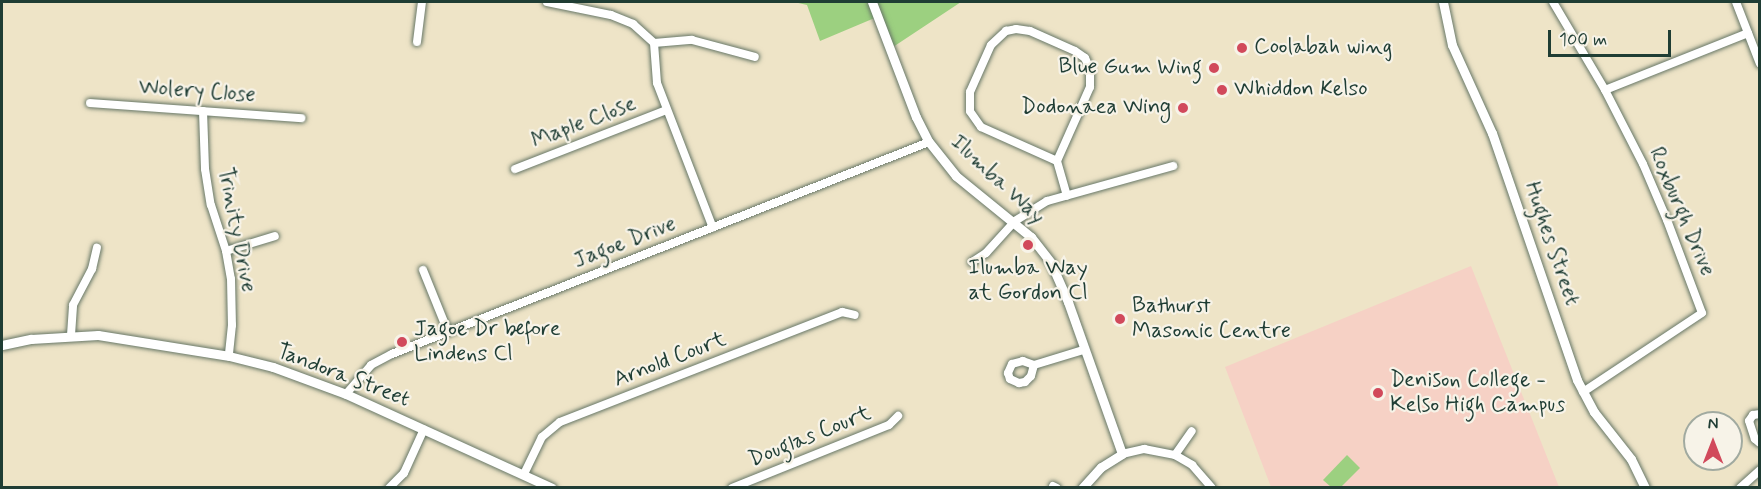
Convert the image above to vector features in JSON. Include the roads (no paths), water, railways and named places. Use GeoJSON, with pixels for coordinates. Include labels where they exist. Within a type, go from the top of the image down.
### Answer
{"type":"FeatureCollection","features":[{"type":"Feature","properties":{"kind":"street"},"geometry":{"type":"LineString","coordinates":[[417,42],[422,2]]}},
{"type":"Feature","properties":{"kind":"street"},"geometry":{"type":"LineString","coordinates":[[547,2],[619,18],[633,24],[654,43],[657,83],[713,228]]}},
{"type":"Feature","properties":{"kind":"street","name":"Ilumba Way"},"geometry":{"type":"LineString","coordinates":[[872,2],[916,117],[929,142],[956,176],[1015,221],[1051,263],[1122,454]]}},
{"type":"Feature","properties":{"kind":"street","name":"Hughes Street"},"geometry":{"type":"LineString","coordinates":[[1443,2],[1455,55],[1492,133],[1583,392],[1605,428],[1631,459],[1645,488]]}},
{"type":"Feature","properties":{"kind":"street","name":"Roxburgh Drive"},"geometry":{"type":"LineString","coordinates":[[1553,2],[1605,90],[1656,193],[1702,313],[1583,392]]}},
{"type":"Feature","properties":{"kind":"street"},"geometry":{"type":"LineString","coordinates":[[1736,2],[1760,64]]}},
{"type":"Feature","properties":{"kind":"street"},"geometry":{"type":"LineString","coordinates":[[1057,161],[981,127],[970,111],[970,92],[991,45],[1006,31],[1016,29],[1029,31],[1076,51],[1085,58],[1090,69],[1090,87],[1057,161],[1067,196]]}},
{"type":"Feature","properties":{"kind":"street"},"geometry":{"type":"LineString","coordinates":[[1605,90],[1748,33]]}},
{"type":"Feature","properties":{"kind":"street"},"geometry":{"type":"LineString","coordinates":[[654,43],[692,40],[755,57]]}},
{"type":"Feature","properties":{"kind":"street","name":"Wolery Close"},"geometry":{"type":"LineString","coordinates":[[90,103],[301,118]]}},
{"type":"Feature","properties":{"kind":"street","name":"Maple Close"},"geometry":{"type":"LineString","coordinates":[[515,169],[666,110]]}},
{"type":"Feature","properties":{"kind":"street","name":"Trinity Drive"},"geometry":{"type":"LineString","coordinates":[[203,111],[205,169],[211,205],[226,251],[231,279],[232,314],[229,356]]}},
{"type":"Feature","properties":{"kind":"street","name":"Jagoe Drive"},"geometry":{"type":"LineString","coordinates":[[346,394],[359,376],[377,361],[929,142]]}},
{"type":"Feature","properties":{"kind":"street"},"geometry":{"type":"LineString","coordinates":[[972,262],[986,254],[1015,221],[1047,201],[1173,166]]}},
{"type":"Feature","properties":{"kind":"street"},"geometry":{"type":"LineString","coordinates":[[226,251],[275,236]]}},
{"type":"Feature","properties":{"kind":"street"},"geometry":{"type":"LineString","coordinates":[[71,335],[73,305],[92,269],[97,248]]}},
{"type":"Feature","properties":{"kind":"street"},"geometry":{"type":"LineString","coordinates":[[423,270],[448,332]]}},
{"type":"Feature","properties":{"kind":"street","name":"Arnold Court"},"geometry":{"type":"LineString","coordinates":[[524,474],[542,436],[560,422],[842,312],[855,315]]}},
{"type":"Feature","properties":{"kind":"street","name":"Tandora Street"},"geometry":{"type":"LineString","coordinates":[[2,345],[71,335],[110,337],[229,356],[299,375],[346,394],[552,488]]}},
{"type":"Feature","properties":{"kind":"street"},"geometry":{"type":"LineString","coordinates":[[1034,366],[1083,350]]}},
{"type":"Feature","properties":{"kind":"street"},"geometry":{"type":"LineString","coordinates":[[1760,414],[1753,415],[1749,421],[1755,439],[1760,443]]}},
{"type":"Feature","properties":{"kind":"street","name":"Douglas Court"},"geometry":{"type":"LineString","coordinates":[[732,488],[889,425],[898,416]]}},
{"type":"Feature","properties":{"kind":"street"},"geometry":{"type":"LineString","coordinates":[[389,488],[404,473],[424,429]]}},
{"type":"Feature","properties":{"kind":"street"},"geometry":{"type":"LineString","coordinates":[[1175,455],[1192,430]]}},
{"type":"Feature","properties":{"kind":"street"},"geometry":{"type":"LineString","coordinates":[[1082,488],[1101,467],[1122,454],[1144,449],[1175,455],[1192,465],[1212,488]]}},
{"type":"Feature","properties":{"kind":"street"},"geometry":{"type":"LineString","coordinates":[[1740,488],[1760,470]]}},
{"type":"Feature","properties":{"kind":"place","name":"Coolabah wing"},"geometry":{"type":"Point","coordinates":[1242,48]}},
{"type":"Feature","properties":{"kind":"place","name":"Blue Gum Wing"},"geometry":{"type":"Point","coordinates":[1214,68]}},
{"type":"Feature","properties":{"kind":"place","name":"Whiddon Kelso"},"geometry":{"type":"Point","coordinates":[1222,90]}},
{"type":"Feature","properties":{"kind":"place","name":"Dodonaea Wing"},"geometry":{"type":"Point","coordinates":[1183,108]}},
{"type":"Feature","properties":{"kind":"place","name":"Ilumba Way at Gordon Cl"},"geometry":{"type":"Point","coordinates":[1028,245]}},
{"type":"Feature","properties":{"kind":"place","name":"Bathurst Masonic Centre"},"geometry":{"type":"Point","coordinates":[1120,319]}},
{"type":"Feature","properties":{"kind":"place","name":"Jagoe Dr before Lindens Cl"},"geometry":{"type":"Point","coordinates":[402,342]}},
{"type":"Feature","properties":{"kind":"place","name":"Denison College - Kelso High Campus"},"geometry":{"type":"Point","coordinates":[1378,393]}}]}
